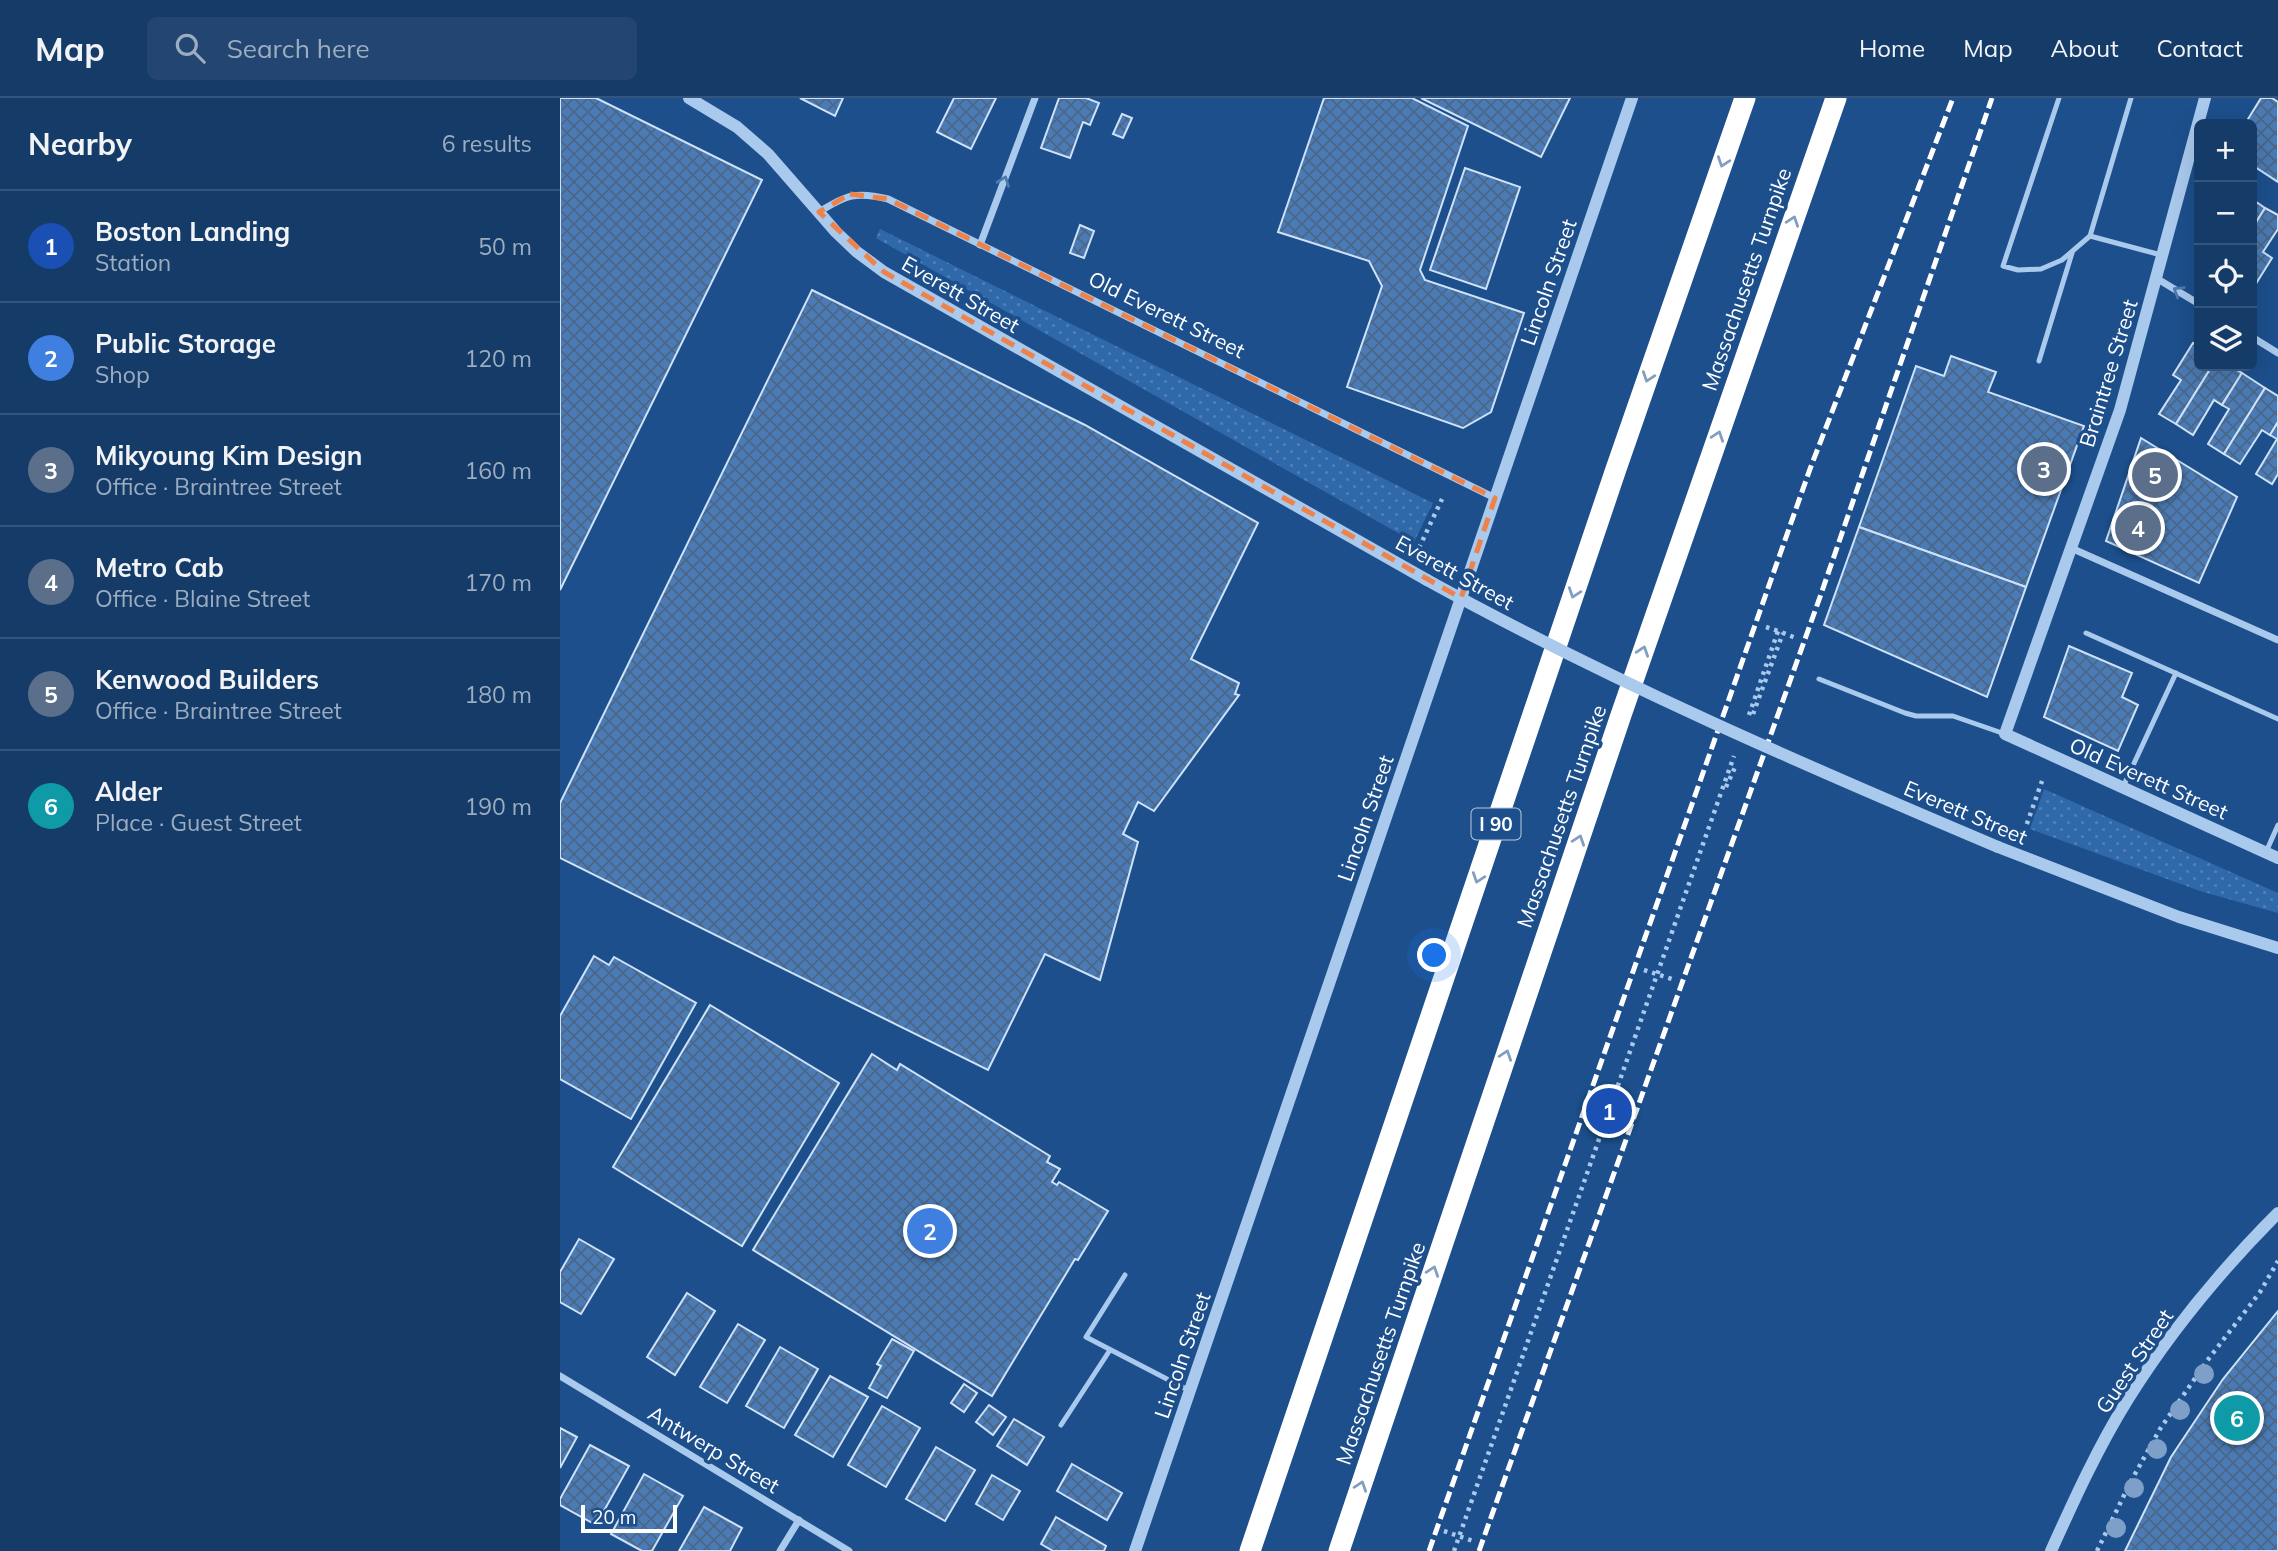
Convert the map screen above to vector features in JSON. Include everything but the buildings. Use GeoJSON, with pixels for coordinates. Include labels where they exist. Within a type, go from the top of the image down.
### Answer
{"type":"FeatureCollection","features":[{"type":"Feature","properties":{"kind":"highway","name":"I 90"},"geometry":{"type":"LineString","coordinates":[[1250,1551],[1745,98]]}},
{"type":"Feature","properties":{"kind":"highway","name":"Massachusetts Turnpike"},"geometry":{"type":"LineString","coordinates":[[1339,1551],[1621,715],[1836,98]]}},
{"type":"Feature","properties":{"kind":"street","name":"Everett Street"},"geometry":{"type":"LineString","coordinates":[[688,98],[737,127],[768,154],[857,252],[884,272],[1427,580],[1591,666],[1804,764],[1998,847],[2179,917],[2278,948]]}},
{"type":"Feature","properties":{"kind":"street"},"geometry":{"type":"LineString","coordinates":[[980,245],[1035,98]]}},
{"type":"Feature","properties":{"kind":"street","name":"Lincoln Street"},"geometry":{"type":"LineString","coordinates":[[1135,1551],[1632,98]]}},
{"type":"Feature","properties":{"kind":"street","name":"Braintree Street"},"geometry":{"type":"LineString","coordinates":[[2004,734],[2120,410],[2205,98]]}},
{"type":"Feature","properties":{"kind":"street","name":"Old Everett Street"},"geometry":{"type":"LineString","coordinates":[[819,212],[850,194],[867,194],[888,200],[1270,385],[1495,498]]}},
{"type":"Feature","properties":{"kind":"street"},"geometry":{"type":"LineString","coordinates":[[2156,278],[2194,301]]}},
{"type":"Feature","properties":{"kind":"street"},"geometry":{"type":"LineString","coordinates":[[2257,340],[2278,353]]}},
{"type":"Feature","properties":{"kind":"street"},"geometry":{"type":"LineString","coordinates":[[2071,548],[2278,640]]}},
{"type":"Feature","properties":{"kind":"street","name":"Old Everett Street"},"geometry":{"type":"LineString","coordinates":[[2004,734],[2278,858]]}},
{"type":"Feature","properties":{"kind":"street","name":"Guest Street"},"geometry":{"type":"LineString","coordinates":[[2051,1551],[2099,1451],[2135,1389],[2215,1281],[2278,1213]]}},
{"type":"Feature","properties":{"kind":"street","name":"Antwerp Street"},"geometry":{"type":"LineString","coordinates":[[560,1376],[849,1551]]}},
{"type":"Feature","properties":{"kind":"street"},"geometry":{"type":"LineString","coordinates":[[780,1551],[799,1520]]}},
{"type":"Feature","properties":{"kind":"lane"},"geometry":{"type":"LineString","coordinates":[[2059,98],[2003,266],[2018,270],[2041,269],[2062,260],[2090,236],[2131,98]]}},
{"type":"Feature","properties":{"kind":"lane"},"geometry":{"type":"LineString","coordinates":[[2090,236],[2163,256]]}},
{"type":"Feature","properties":{"kind":"lane"},"geometry":{"type":"LineString","coordinates":[[2039,361],[2072,253]]}},
{"type":"Feature","properties":{"kind":"lane"},"geometry":{"type":"LineString","coordinates":[[2087,633],[2278,719]]}},
{"type":"Feature","properties":{"kind":"lane"},"geometry":{"type":"LineString","coordinates":[[2123,787],[2176,673]]}},
{"type":"Feature","properties":{"kind":"lane"},"geometry":{"type":"LineString","coordinates":[[1819,679],[1905,713],[1916,716],[1953,716],[2004,734]]}},
{"type":"Feature","properties":{"kind":"lane"},"geometry":{"type":"LineString","coordinates":[[2266,852],[2278,825]]}},
{"type":"Feature","properties":{"kind":"lane"},"geometry":{"type":"LineString","coordinates":[[1125,1275],[1086,1336],[1190,1391]]}},
{"type":"Feature","properties":{"kind":"lane"},"geometry":{"type":"LineString","coordinates":[[1061,1425],[1110,1350]]}},
{"type":"Feature","properties":{"kind":"path"},"geometry":{"type":"LineString","coordinates":[[1419,548],[1442,499]]}},
{"type":"Feature","properties":{"kind":"path"},"geometry":{"type":"LineString","coordinates":[[1766,627],[1796,638]]}},
{"type":"Feature","properties":{"kind":"path"},"geometry":{"type":"LineString","coordinates":[[1750,716],[1780,632]]}},
{"type":"Feature","properties":{"kind":"path"},"geometry":{"type":"LineString","coordinates":[[1454,1551],[1735,755]]}},
{"type":"Feature","properties":{"kind":"path"},"geometry":{"type":"LineString","coordinates":[[1722,792],[1730,782],[1736,765]]}},
{"type":"Feature","properties":{"kind":"path"},"geometry":{"type":"LineString","coordinates":[[2024,832],[2042,781]]}},
{"type":"Feature","properties":{"kind":"path"},"geometry":{"type":"LineString","coordinates":[[1644,970],[1675,981]]}},
{"type":"Feature","properties":{"kind":"path"},"geometry":{"type":"LineString","coordinates":[[2097,1551],[2160,1429],[2207,1361],[2260,1292],[2278,1261]]}},
{"type":"Feature","properties":{"kind":"path"},"geometry":{"type":"LineString","coordinates":[[1444,1531],[1476,1542]]}},
{"type":"Feature","properties":{"kind":"highlighted area"},"geometry":{"type":"Polygon","coordinates":[[[850,194],[888,199],[1495,498],[1461,598],[884,272],[819,212],[850,194]]]}},
{"type":"Feature","properties":{"kind":"shaded area"},"geometry":{"type":"Polygon","coordinates":[[[880,229],[1433,503],[1414,542],[876,238],[880,229]]]}},
{"type":"Feature","properties":{"kind":"shaded area"},"geometry":{"type":"Polygon","coordinates":[[[2044,789],[2278,893],[2278,913],[2200,891],[2030,829],[2044,789]]]}},
{"type":"Feature","properties":{"kind":"railway"},"geometry":{"type":"LineString","coordinates":[[1429,1551],[1810,469],[1953,98]]}},
{"type":"Feature","properties":{"kind":"railway"},"geometry":{"type":"LineString","coordinates":[[1479,1551],[1820,597],[1992,98]]}},
{"type":"Feature","properties":{"kind":"place","name":"Mikyoung Kim Design"},"geometry":{"type":"Point","coordinates":[2044,469]}},
{"type":"Feature","properties":{"kind":"place","name":"Kenwood Builders"},"geometry":{"type":"Point","coordinates":[2155,475]}},
{"type":"Feature","properties":{"kind":"place","name":"Metro Cab"},"geometry":{"type":"Point","coordinates":[2138,528]}},
{"type":"Feature","properties":{"kind":"place","name":"Boston Landing"},"geometry":{"type":"Point","coordinates":[1609,1111]}},
{"type":"Feature","properties":{"kind":"place","name":"Public Storage"},"geometry":{"type":"Point","coordinates":[930,1231]}},
{"type":"Feature","properties":{"kind":"place","name":"Alder"},"geometry":{"type":"Point","coordinates":[2237,1418]}}]}
